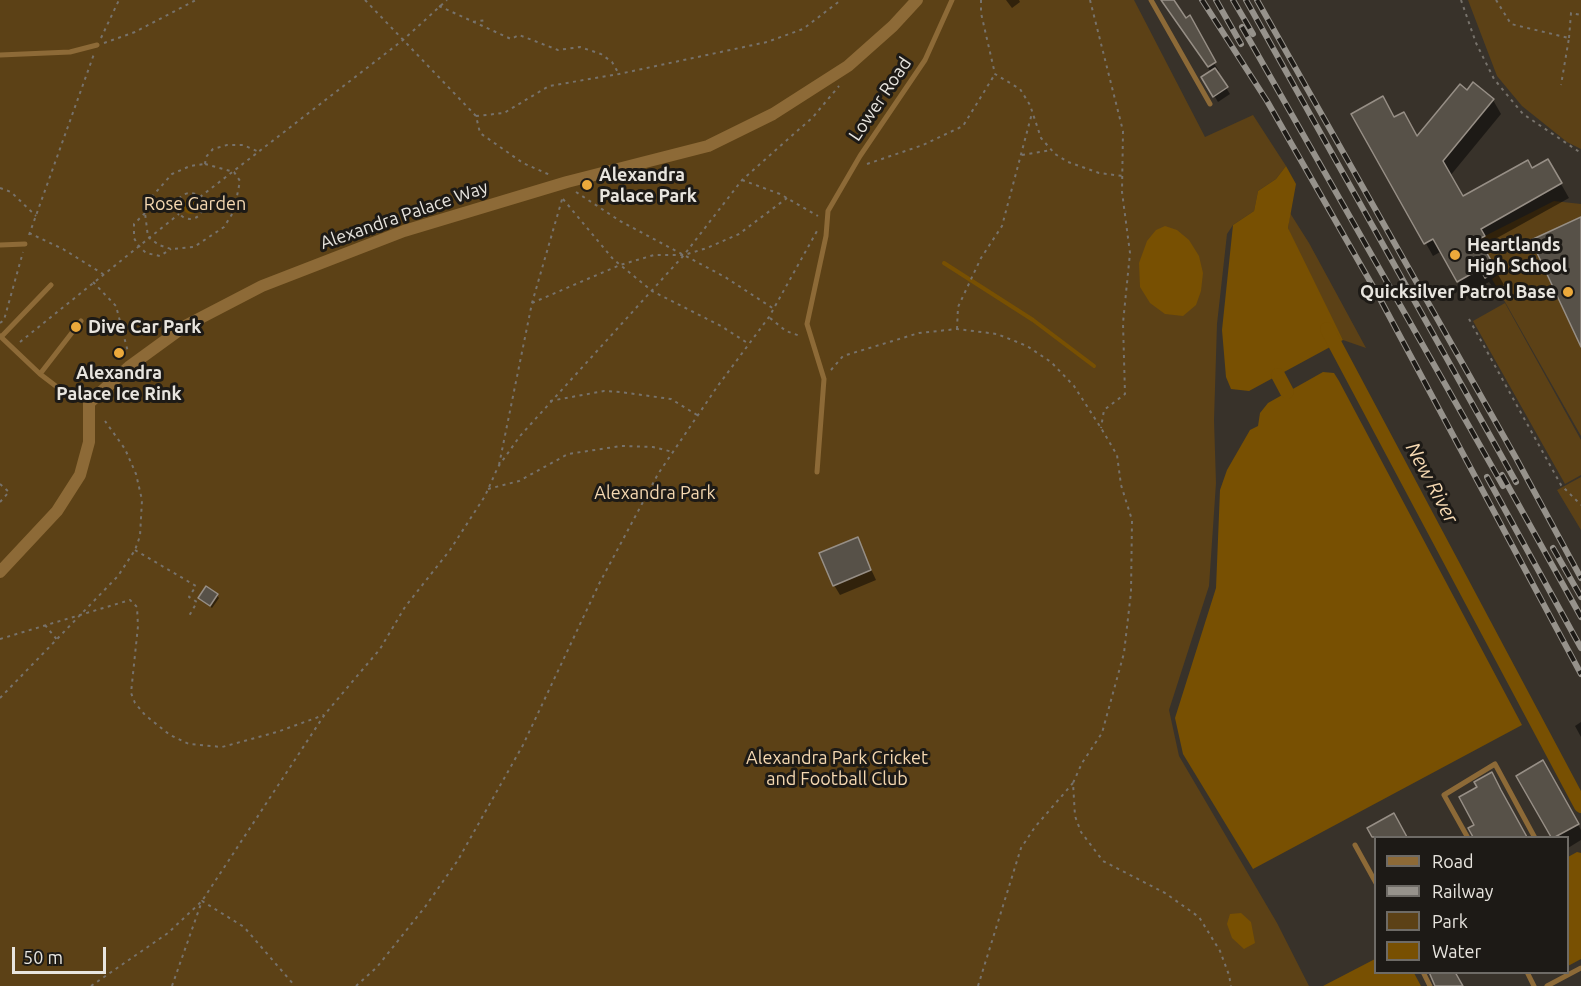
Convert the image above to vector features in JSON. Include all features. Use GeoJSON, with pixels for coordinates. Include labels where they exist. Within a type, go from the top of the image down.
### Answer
{"type":"FeatureCollection","features":[{"type":"Feature","properties":{"kind":"street","name":"Alexandra Palace Way"},"geometry":{"type":"LineString","coordinates":[[89,403],[104,392],[130,366],[185,326],[262,286],[404,231],[708,146],[773,114],[848,66],[893,26],[917,0]]}},
{"type":"Feature","properties":{"kind":"street"},"geometry":{"type":"LineString","coordinates":[[0,572],[42,529],[63,503],[80,475],[89,441],[89,403]]}},
{"type":"Feature","properties":{"kind":"lane","name":"Lower Road"},"geometry":{"type":"LineString","coordinates":[[824,379],[807,324],[826,236],[828,211],[856,163],[925,60],[952,0]]}},
{"type":"Feature","properties":{"kind":"lane"},"geometry":{"type":"LineString","coordinates":[[1151,0],[1210,104]]}},
{"type":"Feature","properties":{"kind":"lane"},"geometry":{"type":"LineString","coordinates":[[0,55],[70,52],[97,45]]}},
{"type":"Feature","properties":{"kind":"lane"},"geometry":{"type":"LineString","coordinates":[[0,245],[25,244]]}},
{"type":"Feature","properties":{"kind":"lane"},"geometry":{"type":"LineString","coordinates":[[51,285],[0,336],[40,374],[61,390],[89,403]]}},
{"type":"Feature","properties":{"kind":"lane"},"geometry":{"type":"LineString","coordinates":[[40,374],[81,321]]}},
{"type":"Feature","properties":{"kind":"lane"},"geometry":{"type":"LineString","coordinates":[[817,472],[824,379]]}},
{"type":"Feature","properties":{"kind":"lane"},"geometry":{"type":"LineString","coordinates":[[1467,836],[1444,795],[1495,764],[1534,836]]}},
{"type":"Feature","properties":{"kind":"lane"},"geometry":{"type":"LineString","coordinates":[[1355,845],[1374,879]]}},
{"type":"Feature","properties":{"kind":"lane"},"geometry":{"type":"LineString","coordinates":[[1547,986],[1581,968]]}},
{"type":"Feature","properties":{"kind":"path"},"geometry":{"type":"LineString","coordinates":[[0,323],[4,320],[25,244],[97,45],[119,0]]}},
{"type":"Feature","properties":{"kind":"path"},"geometry":{"type":"LineString","coordinates":[[97,45],[135,32],[196,0]]}},
{"type":"Feature","properties":{"kind":"path"},"geometry":{"type":"LineString","coordinates":[[365,0],[476,116],[480,133],[523,163],[570,186],[620,221],[725,277],[774,309]]}},
{"type":"Feature","properties":{"kind":"path"},"geometry":{"type":"LineString","coordinates":[[200,197],[403,40],[447,0]]}},
{"type":"Feature","properties":{"kind":"path"},"geometry":{"type":"LineString","coordinates":[[476,116],[504,113],[549,86],[619,74],[767,42],[803,29],[842,0]]}},
{"type":"Feature","properties":{"kind":"path"},"geometry":{"type":"LineString","coordinates":[[981,0],[986,40],[995,74],[1020,89],[1032,112],[1041,138],[1068,162],[1099,173],[1123,176]]}},
{"type":"Feature","properties":{"kind":"path"},"geometry":{"type":"LineString","coordinates":[[1089,0],[1123,131],[1123,176],[1130,253],[1123,323],[1125,394],[1104,410],[1101,428]]}},
{"type":"Feature","properties":{"kind":"path"},"geometry":{"type":"LineString","coordinates":[[1461,0],[1464,14],[1494,79],[1523,114],[1581,153]]}},
{"type":"Feature","properties":{"kind":"path"},"geometry":{"type":"LineString","coordinates":[[1496,0],[1511,24],[1569,38]]}},
{"type":"Feature","properties":{"kind":"path"},"geometry":{"type":"LineString","coordinates":[[439,6],[511,39],[519,35],[558,50],[579,47],[601,54],[612,62],[619,74]]}},
{"type":"Feature","properties":{"kind":"path"},"geometry":{"type":"LineString","coordinates":[[1561,85],[1571,13],[1581,15]]}},
{"type":"Feature","properties":{"kind":"path"},"geometry":{"type":"LineString","coordinates":[[473,22],[486,20]]}},
{"type":"Feature","properties":{"kind":"path"},"geometry":{"type":"LineString","coordinates":[[856,163],[868,164],[923,145],[963,126],[995,74]]}},
{"type":"Feature","properties":{"kind":"path"},"geometry":{"type":"LineString","coordinates":[[498,467],[550,401],[684,255],[742,180],[813,117],[841,82]]}},
{"type":"Feature","properties":{"kind":"path"},"geometry":{"type":"LineString","coordinates":[[957,329],[958,307],[1002,226],[1032,112]]}},
{"type":"Feature","properties":{"kind":"path"},"geometry":{"type":"LineString","coordinates":[[206,164],[206,157],[213,150],[227,145],[243,145],[259,152]]}},
{"type":"Feature","properties":{"kind":"path"},"geometry":{"type":"LineString","coordinates":[[1021,155],[1052,150]]}},
{"type":"Feature","properties":{"kind":"path"},"geometry":{"type":"LineString","coordinates":[[145,213],[134,224],[134,238],[146,253],[160,256],[171,249],[194,247],[224,227],[238,197],[240,181],[234,172],[206,164],[190,166],[172,174],[149,200],[145,213],[148,237]]}},
{"type":"Feature","properties":{"kind":"path"},"geometry":{"type":"LineString","coordinates":[[742,180],[788,198],[824,219]]}},
{"type":"Feature","properties":{"kind":"path"},"geometry":{"type":"LineString","coordinates":[[171,986],[202,901],[325,714],[380,649],[405,607],[450,550],[488,489],[498,467],[532,303],[563,199],[570,186]]}},
{"type":"Feature","properties":{"kind":"path"},"geometry":{"type":"LineString","coordinates":[[0,188],[11,192],[36,216]]}},
{"type":"Feature","properties":{"kind":"path"},"geometry":{"type":"LineString","coordinates":[[192,193],[200,197],[204,207],[199,216],[191,220],[179,214],[177,203],[184,194],[192,193]]}},
{"type":"Feature","properties":{"kind":"path"},"geometry":{"type":"LineString","coordinates":[[532,303],[620,265],[654,255],[684,255],[740,234],[788,198]]}},
{"type":"Feature","properties":{"kind":"path"},"geometry":{"type":"LineString","coordinates":[[563,199],[573,214],[620,265],[652,291],[721,326],[750,345]]}},
{"type":"Feature","properties":{"kind":"path"},"geometry":{"type":"LineString","coordinates":[[13,347],[179,214]]}},
{"type":"Feature","properties":{"kind":"path"},"geometry":{"type":"LineString","coordinates":[[356,986],[377,967],[425,907],[458,860],[523,745],[599,584],[673,452],[697,415],[769,317],[819,228]]}},
{"type":"Feature","properties":{"kind":"path"},"geometry":{"type":"LineString","coordinates":[[29,233],[63,249],[103,274]]}},
{"type":"Feature","properties":{"kind":"path"},"geometry":{"type":"LineString","coordinates":[[148,237],[171,249]]}},
{"type":"Feature","properties":{"kind":"path"},"geometry":{"type":"LineString","coordinates":[[93,282],[116,306],[128,347]]}},
{"type":"Feature","properties":{"kind":"path"},"geometry":{"type":"LineString","coordinates":[[769,317],[786,331],[805,338]]}},
{"type":"Feature","properties":{"kind":"path"},"geometry":{"type":"LineString","coordinates":[[1469,319],[1561,485],[1581,504]]}},
{"type":"Feature","properties":{"kind":"path"},"geometry":{"type":"LineString","coordinates":[[824,379],[843,356],[919,333],[957,329],[997,334],[1027,346],[1043,357],[1074,386],[1117,455],[1121,485],[1132,520],[1131,592],[1124,653],[1102,733],[1082,763],[1073,783],[1035,827],[1021,848],[978,986]]}},
{"type":"Feature","properties":{"kind":"path"},"geometry":{"type":"LineString","coordinates":[[550,401],[604,391],[620,392],[671,399],[697,415]]}},
{"type":"Feature","properties":{"kind":"path"},"geometry":{"type":"LineString","coordinates":[[0,698],[86,612],[118,576],[135,550],[143,517],[140,492],[124,449],[105,421]]}},
{"type":"Feature","properties":{"kind":"path"},"geometry":{"type":"LineString","coordinates":[[488,489],[519,481],[568,454],[621,446],[653,447],[673,452]]}},
{"type":"Feature","properties":{"kind":"path"},"geometry":{"type":"LineString","coordinates":[[0,484],[9,492],[0,502]]}},
{"type":"Feature","properties":{"kind":"path"},"geometry":{"type":"LineString","coordinates":[[135,550],[196,586],[189,597],[197,602],[189,616]]}},
{"type":"Feature","properties":{"kind":"path"},"geometry":{"type":"LineString","coordinates":[[0,639],[86,612],[134,601],[137,607],[138,626],[131,682],[135,703],[155,724],[189,744],[214,748],[241,744],[325,714]]}},
{"type":"Feature","properties":{"kind":"path"},"geometry":{"type":"LineString","coordinates":[[45,625],[58,641]]}},
{"type":"Feature","properties":{"kind":"path"},"geometry":{"type":"LineString","coordinates":[[1073,783],[1075,816],[1092,848],[1103,861],[1165,893],[1198,917],[1220,951],[1229,975],[1230,986]]}},
{"type":"Feature","properties":{"kind":"path"},"geometry":{"type":"LineString","coordinates":[[91,986],[168,933],[202,901]]}},
{"type":"Feature","properties":{"kind":"path"},"geometry":{"type":"LineString","coordinates":[[202,901],[244,927],[295,986]]}},
{"type":"Feature","properties":{"kind":"green space","name":"Alexandra Park"},"geometry":{"type":"Polygon","coordinates":[[[0,0],[1134,0],[1205,137],[1253,115],[1286,166],[1276,179],[1258,191],[1254,211],[1233,225],[1227,234],[1217,324],[1214,420],[1216,483],[1209,586],[1169,710],[1179,756],[1277,923],[1309,986],[0,986],[0,0]]]}},
{"type":"Feature","properties":{"kind":"green space"},"geometry":{"type":"Polygon","coordinates":[[[1468,0],[1581,0],[1581,149],[1567,142],[1522,106],[1497,76],[1468,0]]]}},
{"type":"Feature","properties":{"kind":"green space"},"geometry":{"type":"Polygon","coordinates":[[[1554,201],[1581,204],[1581,217],[1531,240],[1581,347],[1581,436],[1492,279],[1499,274],[1479,239],[1554,201]]]}},
{"type":"Feature","properties":{"kind":"green space"},"geometry":{"type":"Polygon","coordinates":[[[1290,213],[1309,243],[1366,348],[1343,340],[1292,242],[1288,228],[1290,213]]]}},
{"type":"Feature","properties":{"kind":"green space"},"geometry":{"type":"Polygon","coordinates":[[[1505,303],[1581,440],[1581,475],[1565,484],[1473,321],[1505,303]]]}},
{"type":"Feature","properties":{"kind":"green space"},"geometry":{"type":"Polygon","coordinates":[[[1581,477],[1581,530],[1557,490],[1581,477]]]}},
{"type":"Feature","properties":{"kind":"water"},"geometry":{"type":"Polygon","coordinates":[[[1286,166],[1296,184],[1288,228],[1343,340],[1249,391],[1231,389],[1226,377],[1222,330],[1233,225],[1254,211],[1258,191],[1276,179],[1286,166]]]}},
{"type":"Feature","properties":{"kind":"water"},"geometry":{"type":"Polygon","coordinates":[[[191,198],[197,200],[199,206],[197,212],[191,214],[185,212],[183,206],[185,200],[191,198]]]}},
{"type":"Feature","properties":{"kind":"water"},"geometry":{"type":"Polygon","coordinates":[[[1165,226],[1177,230],[1189,240],[1199,256],[1203,273],[1201,291],[1196,305],[1183,316],[1165,314],[1150,303],[1140,287],[1139,263],[1147,241],[1156,230],[1165,226]]]}},
{"type":"Feature","properties":{"kind":"water"},"geometry":{"type":"Polygon","coordinates":[[[1323,372],[1334,373],[1339,381],[1522,725],[1253,869],[1183,754],[1175,718],[1216,588],[1220,490],[1227,470],[1250,430],[1258,426],[1260,413],[1268,403],[1323,372]]]}},
{"type":"Feature","properties":{"kind":"water"},"geometry":{"type":"Polygon","coordinates":[[[1577,852],[1581,853],[1581,959],[1569,965],[1569,856],[1577,852]]]}},
{"type":"Feature","properties":{"kind":"water"},"geometry":{"type":"Polygon","coordinates":[[[1241,913],[1251,922],[1255,943],[1244,949],[1232,938],[1227,924],[1230,914],[1241,913]]]}},
{"type":"Feature","properties":{"kind":"water"},"geometry":{"type":"Polygon","coordinates":[[[1374,960],[1374,974],[1415,974],[1421,986],[1323,986],[1374,960]]]}},
{"type":"Feature","properties":{"kind":"building"},"geometry":{"type":"Polygon","coordinates":[[[1161,0],[1174,0],[1186,18],[1190,15],[1216,62],[1208,67],[1161,0]]]}},
{"type":"Feature","properties":{"kind":"building"},"geometry":{"type":"Polygon","coordinates":[[[1215,68],[1228,87],[1213,97],[1201,77],[1215,68]]]}},
{"type":"Feature","properties":{"kind":"building"},"geometry":{"type":"Polygon","coordinates":[[[1473,82],[1494,99],[1443,161],[1463,196],[1528,160],[1532,168],[1548,159],[1562,183],[1481,229],[1485,236],[1479,239],[1497,271],[1485,278],[1480,269],[1457,282],[1433,239],[1424,244],[1351,114],[1383,96],[1394,117],[1404,112],[1417,136],[1460,84],[1467,90],[1473,82]]]}},
{"type":"Feature","properties":{"kind":"building","name":"Quicksilver Patrol Base"},"geometry":{"type":"Polygon","coordinates":[[[1581,217],[1581,347],[1531,240],[1581,217]]]}},
{"type":"Feature","properties":{"kind":"building"},"geometry":{"type":"Polygon","coordinates":[[[858,537],[871,570],[833,586],[819,553],[858,537]]]}},
{"type":"Feature","properties":{"kind":"building"},"geometry":{"type":"Polygon","coordinates":[[[206,586],[218,594],[210,606],[198,598],[206,586]]]}},
{"type":"Feature","properties":{"kind":"building"},"geometry":{"type":"Polygon","coordinates":[[[1543,760],[1579,824],[1557,836],[1550,836],[1516,776],[1543,760]]]}},
{"type":"Feature","properties":{"kind":"building"},"geometry":{"type":"Polygon","coordinates":[[[1492,772],[1526,836],[1472,836],[1468,828],[1474,825],[1459,797],[1477,787],[1474,782],[1492,772]]]}},
{"type":"Feature","properties":{"kind":"building"},"geometry":{"type":"Polygon","coordinates":[[[1394,813],[1406,836],[1372,837],[1367,828],[1394,813]]]}},
{"type":"Feature","properties":{"kind":"building"},"geometry":{"type":"Polygon","coordinates":[[[1430,974],[1456,974],[1463,986],[1435,986],[1430,974]]]}},
{"type":"Feature","properties":{"kind":"waterway"},"geometry":{"type":"LineString","coordinates":[[944,263],[1033,320],[1094,366]]}},
{"type":"Feature","properties":{"kind":"waterway","name":"New River"},"geometry":{"type":"LineString","coordinates":[[1327,329],[1581,806]]}},
{"type":"Feature","properties":{"kind":"waterway"},"geometry":{"type":"LineString","coordinates":[[1278,375],[1287,392]]}},
{"type":"Feature","properties":{"kind":"railway"},"geometry":{"type":"LineString","coordinates":[[1202,0],[1267,101],[1379,297],[1581,674]]}},
{"type":"Feature","properties":{"kind":"railway"},"geometry":{"type":"LineString","coordinates":[[1216,0],[1241,44]]}},
{"type":"Feature","properties":{"kind":"railway"},"geometry":{"type":"LineString","coordinates":[[1233,0],[1253,34]]}},
{"type":"Feature","properties":{"kind":"railway"},"geometry":{"type":"LineString","coordinates":[[1246,0],[1516,482]]}},
{"type":"Feature","properties":{"kind":"railway"},"geometry":{"type":"LineString","coordinates":[[1257,0],[1516,458],[1581,578]]}},
{"type":"Feature","properties":{"kind":"railway"},"geometry":{"type":"LineString","coordinates":[[1242,27],[1503,486]]}},
{"type":"Feature","properties":{"kind":"railway"},"geometry":{"type":"LineString","coordinates":[[1502,475],[1581,617]]}},
{"type":"Feature","properties":{"kind":"railway"},"geometry":{"type":"LineString","coordinates":[[1487,477],[1581,648]]}},
{"type":"Feature","properties":{"kind":"railway"},"geometry":{"type":"LineString","coordinates":[[1553,548],[1581,597]]}},
{"type":"Feature","properties":{"kind":"place","name":"Alexandra Palace Park"},"geometry":{"type":"Point","coordinates":[587,185]}},
{"type":"Feature","properties":{"kind":"place","name":"Heartlands High School"},"geometry":{"type":"Point","coordinates":[1455,255]}},
{"type":"Feature","properties":{"kind":"place","name":"Quicksilver Patrol Base"},"geometry":{"type":"Point","coordinates":[1568,292]}},
{"type":"Feature","properties":{"kind":"place","name":"Dive Car Park"},"geometry":{"type":"Point","coordinates":[76,327]}},
{"type":"Feature","properties":{"kind":"place","name":"Alexandra Palace Ice Rink"},"geometry":{"type":"Point","coordinates":[119,353]}},
{"type":"Feature","properties":{"kind":"park label","name":"Rose Garden"},"geometry":{"type":"Point","coordinates":[195,204]}},
{"type":"Feature","properties":{"kind":"park label","name":"Alexandra Park Cricket and Football Club"},"geometry":{"type":"Point","coordinates":[837,768]}}]}
